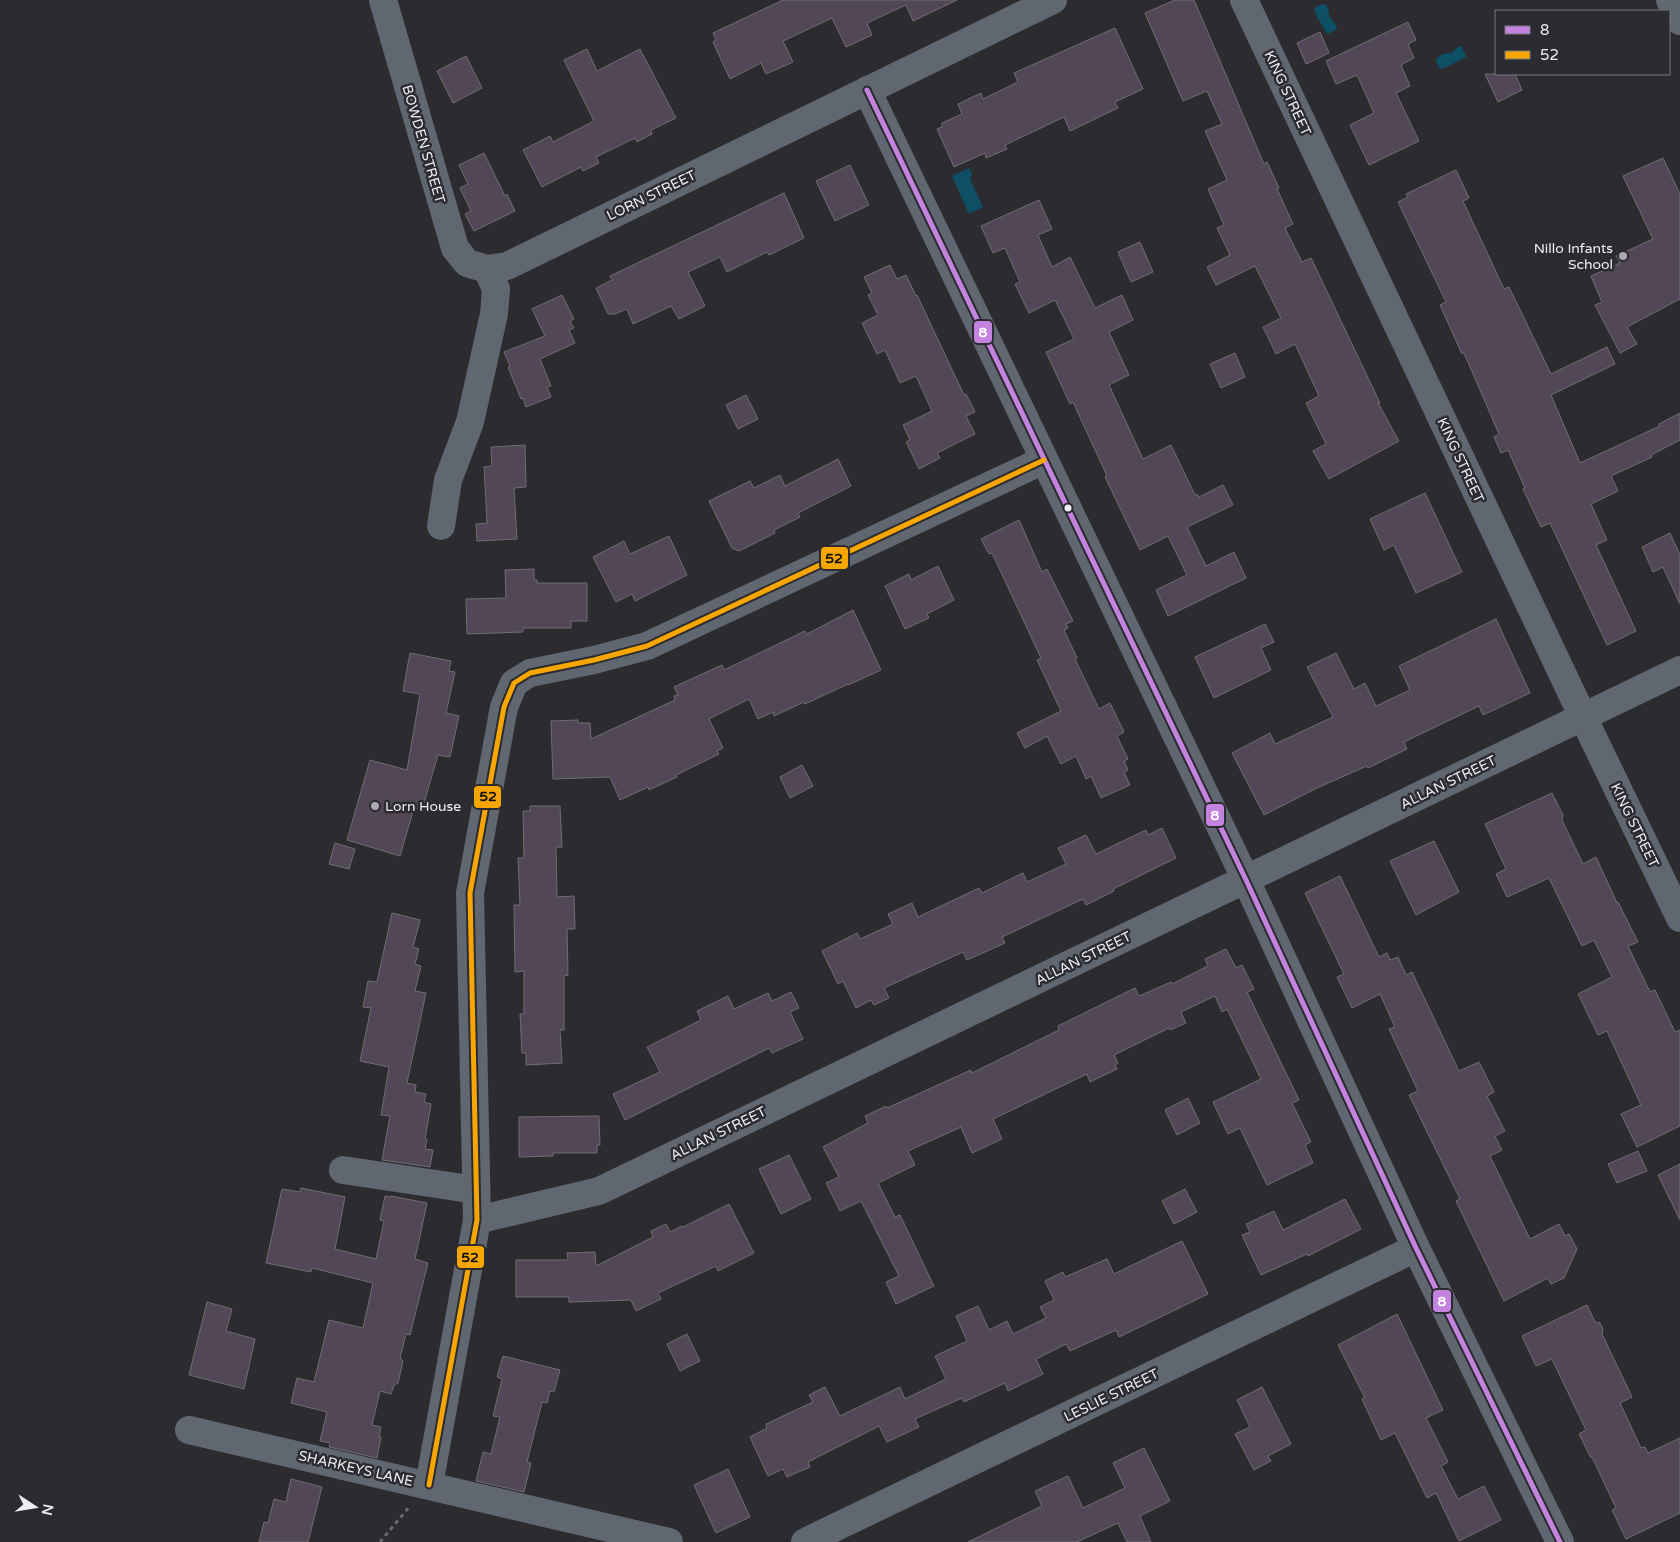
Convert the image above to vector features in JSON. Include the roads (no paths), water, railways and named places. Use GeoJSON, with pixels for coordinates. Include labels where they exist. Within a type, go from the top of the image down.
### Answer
{"type":"FeatureCollection","features":[{"type":"Feature","properties":{"kind":"main road"},"geometry":{"type":"LineString","coordinates":[[1670,0],[1680,21]]}},
{"type":"Feature","properties":{"kind":"street","name":"BOWDEN STREET"},"geometry":{"type":"LineString","coordinates":[[383,0],[455,248],[467,263],[488,269]]}},
{"type":"Feature","properties":{"kind":"street","name":"LORN STREET"},"geometry":{"type":"LineString","coordinates":[[488,269],[507,266],[1053,0]]}},
{"type":"Feature","properties":{"kind":"street","name":"KING STREET"},"geometry":{"type":"LineString","coordinates":[[1244,0],[1680,918]]}},
{"type":"Feature","properties":{"kind":"street"},"geometry":{"type":"LineString","coordinates":[[867,90],[1246,880],[1416,1248],[1560,1542]]}},
{"type":"Feature","properties":{"kind":"street"},"geometry":{"type":"LineString","coordinates":[[440,526],[448,480],[470,422],[494,314],[496,289],[488,269]]}},
{"type":"Feature","properties":{"kind":"street"},"geometry":{"type":"LineString","coordinates":[[428,1485],[476,1220],[470,893],[504,707],[514,683],[530,673],[594,660],[647,646],[1044,460]]}},
{"type":"Feature","properties":{"kind":"street","name":"ALLAN STREET"},"geometry":{"type":"LineString","coordinates":[[476,1220],[599,1190],[1680,670]]}},
{"type":"Feature","properties":{"kind":"street"},"geometry":{"type":"LineString","coordinates":[[343,1170],[476,1190]]}},
{"type":"Feature","properties":{"kind":"street","name":"LESLIE STREET"},"geometry":{"type":"LineString","coordinates":[[805,1542],[1416,1248]]}},
{"type":"Feature","properties":{"kind":"street","name":"SHARKEYS LANE"},"geometry":{"type":"LineString","coordinates":[[189,1430],[669,1542]]}},
{"type":"Feature","properties":{"kind":"water"},"geometry":{"type":"Polygon","coordinates":[[[1322,4],[1326,5],[1329,16],[1337,27],[1336,30],[1327,34],[1314,8],[1322,4]]]}},
{"type":"Feature","properties":{"kind":"water"},"geometry":{"type":"Polygon","coordinates":[[[1459,46],[1462,47],[1466,57],[1440,69],[1436,61],[1438,57],[1451,53],[1459,46]]]}},
{"type":"Feature","properties":{"kind":"water"},"geometry":{"type":"Polygon","coordinates":[[[969,168],[972,174],[970,179],[983,207],[969,214],[952,176],[969,168]]]}},
{"type":"Feature","properties":{"kind":"place","name":"Nillo Infants School"},"geometry":{"type":"Point","coordinates":[1623,256]}},
{"type":"Feature","properties":{"kind":"place","name":"Lorn House"},"geometry":{"type":"Point","coordinates":[375,806]}}]}
